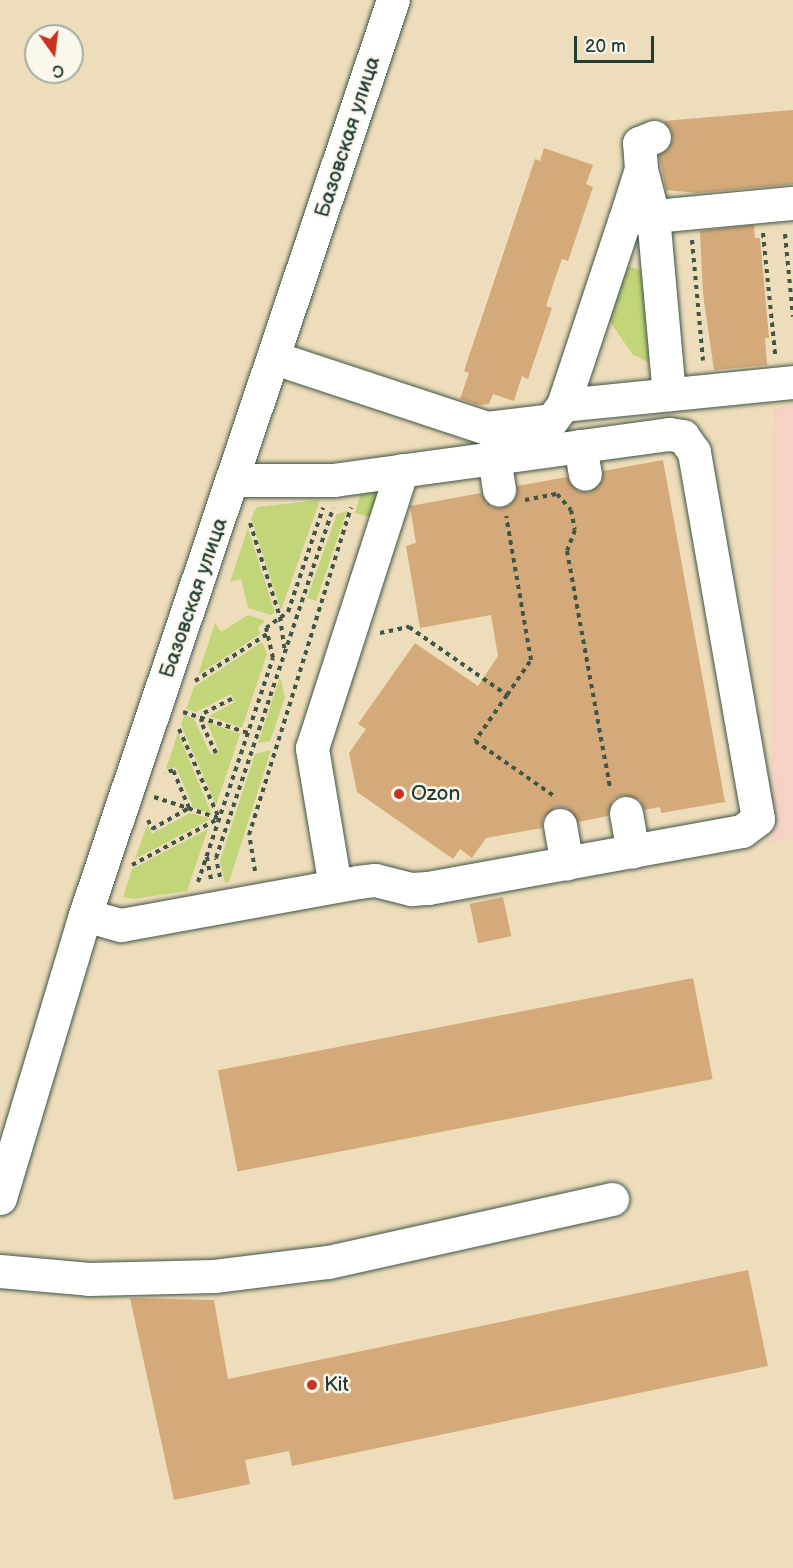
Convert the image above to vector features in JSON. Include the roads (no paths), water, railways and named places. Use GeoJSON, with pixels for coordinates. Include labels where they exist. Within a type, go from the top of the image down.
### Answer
{"type":"FeatureCollection","features":[{"type":"Feature","properties":{"kind":"street","name":"Базовская улица"},"geometry":{"type":"LineString","coordinates":[[0,1198],[85,915],[235,480],[393,0]]}},
{"type":"Feature","properties":{"kind":"street"},"geometry":{"type":"LineString","coordinates":[[654,137],[639,143],[641,169],[639,217],[669,394]]}},
{"type":"Feature","properties":{"kind":"street"},"geometry":{"type":"LineString","coordinates":[[639,217],[788,215]]}},
{"type":"Feature","properties":{"kind":"street"},"geometry":{"type":"LineString","coordinates":[[275,358],[488,428],[552,420],[563,405],[639,217]]}},
{"type":"Feature","properties":{"kind":"street"},"geometry":{"type":"LineString","coordinates":[[563,405],[669,394],[784,372]]}},
{"type":"Feature","properties":{"kind":"street"},"geometry":{"type":"LineString","coordinates":[[85,915],[121,925],[375,880],[412,889],[428,888],[742,831],[753,826],[759,810],[690,442],[683,436],[669,434],[583,460],[494,458],[334,480],[235,480]]}},
{"type":"Feature","properties":{"kind":"street"},"geometry":{"type":"LineString","coordinates":[[494,458],[506,498]]}},
{"type":"Feature","properties":{"kind":"street"},"geometry":{"type":"LineString","coordinates":[[335,886],[312,748],[402,471]]}},
{"type":"Feature","properties":{"kind":"street"},"geometry":{"type":"LineString","coordinates":[[619,805],[633,851]]}},
{"type":"Feature","properties":{"kind":"street"},"geometry":{"type":"LineString","coordinates":[[560,813],[567,863]]}},
{"type":"Feature","properties":{"kind":"street"},"geometry":{"type":"LineString","coordinates":[[0,1270],[89,1278],[214,1276],[327,1262],[612,1199]]}},
{"type":"Feature","properties":{"kind":"place","name":"Ozon"},"geometry":{"type":"Point","coordinates":[399,794]}},
{"type":"Feature","properties":{"kind":"place","name":"Kit"},"geometry":{"type":"Point","coordinates":[312,1385]}}]}
